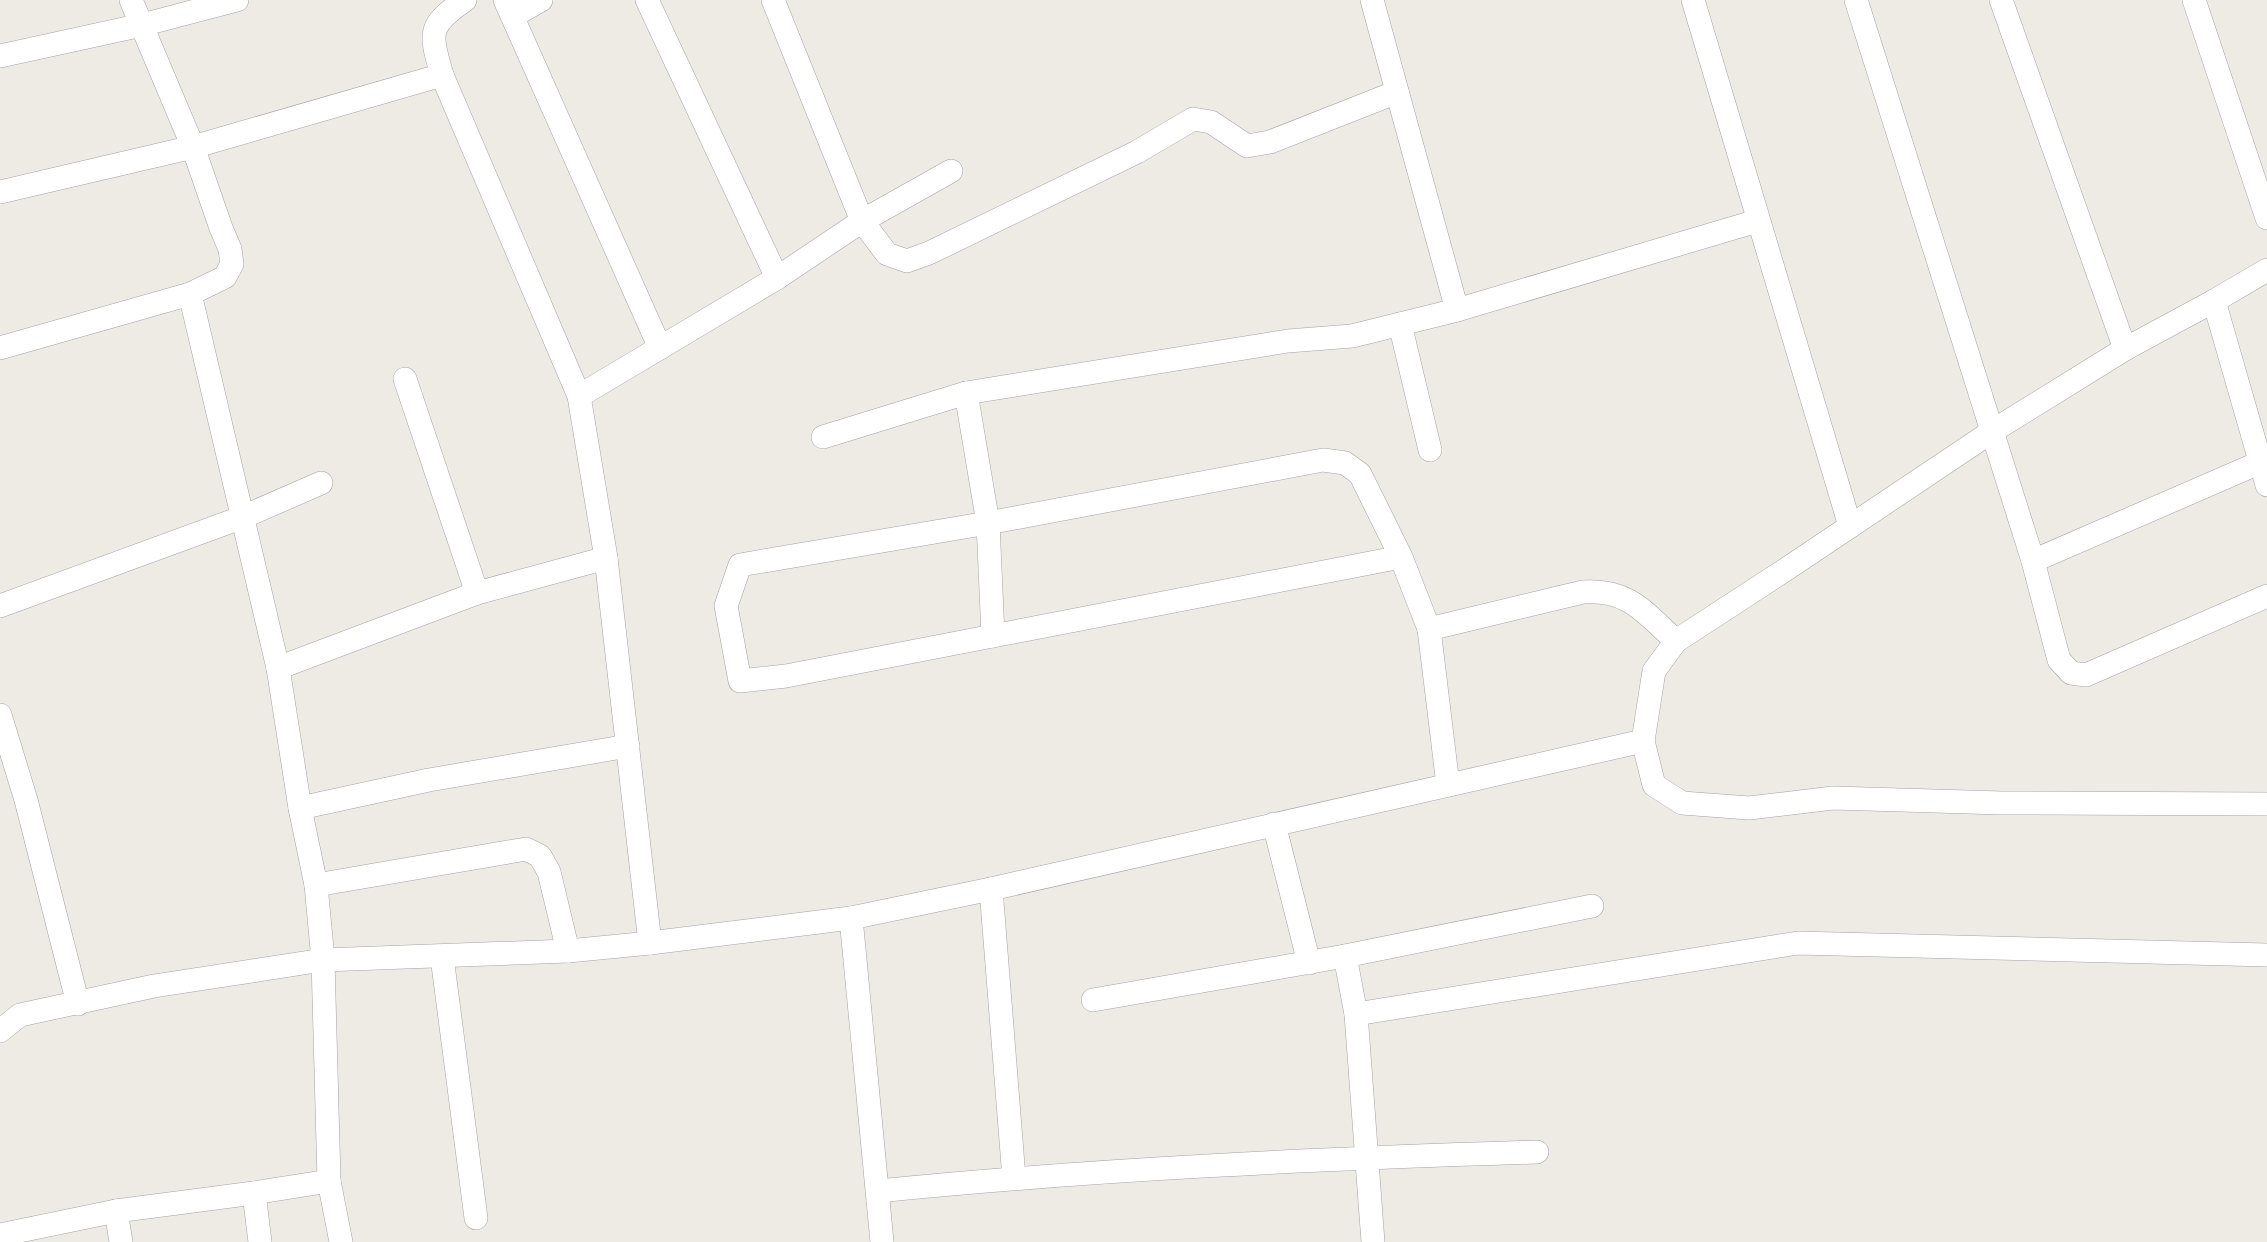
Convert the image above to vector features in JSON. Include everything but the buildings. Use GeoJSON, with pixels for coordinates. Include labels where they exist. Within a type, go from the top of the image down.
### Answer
{"type":"FeatureCollection","features":[{"type":"Feature","properties":{"kind":"street"},"geometry":{"type":"LineString","coordinates":[[0,348],[190,294],[225,277],[232,264],[230,249],[220,228],[193,147],[131,0]]}},
{"type":"Feature","properties":{"kind":"street"},"geometry":{"type":"LineString","coordinates":[[0,56],[142,25],[237,0]]}},
{"type":"Feature","properties":{"kind":"street"},"geometry":{"type":"LineString","coordinates":[[464,0],[436,23],[432,41],[442,75],[579,396],[606,558],[650,943]]}},
{"type":"Feature","properties":{"kind":"street"},"geometry":{"type":"LineString","coordinates":[[541,0],[509,8],[660,348]]}},
{"type":"Feature","properties":{"kind":"street"},"geometry":{"type":"LineString","coordinates":[[647,0],[777,278]]}},
{"type":"Feature","properties":{"kind":"street"},"geometry":{"type":"LineString","coordinates":[[773,0],[862,221],[887,254],[907,261],[929,253],[1137,152],[1193,119],[1211,122],[1247,146],[1270,142],[1397,92]]}},
{"type":"Feature","properties":{"kind":"street"},"geometry":{"type":"LineString","coordinates":[[1373,0],[1457,310]]}},
{"type":"Feature","properties":{"kind":"street"},"geometry":{"type":"LineString","coordinates":[[1693,0],[1850,526]]}},
{"type":"Feature","properties":{"kind":"street"},"geometry":{"type":"LineString","coordinates":[[1856,0],[2032,561],[2059,660],[2071,673],[2087,675],[2267,596]]}},
{"type":"Feature","properties":{"kind":"street"},"geometry":{"type":"LineString","coordinates":[[2001,0],[2125,349]]}},
{"type":"Feature","properties":{"kind":"street"},"geometry":{"type":"LineString","coordinates":[[2194,0],[2267,218]]}},
{"type":"Feature","properties":{"kind":"street"},"geometry":{"type":"LineString","coordinates":[[0,192],[193,147],[442,75]]}},
{"type":"Feature","properties":{"kind":"street"},"geometry":{"type":"LineString","coordinates":[[579,396],[777,278],[862,221],[951,171]]}},
{"type":"Feature","properties":{"kind":"street"},"geometry":{"type":"LineString","coordinates":[[823,437],[966,393],[1289,341],[1352,336],[1457,310],[1757,221]]}},
{"type":"Feature","properties":{"kind":"street"},"geometry":{"type":"LineString","coordinates":[[2267,270],[2125,349],[1991,432],[1676,641],[1654,671],[1643,741],[1654,785],[1682,803],[1749,808],[1833,798],[2002,803],[2267,804]]}},
{"type":"Feature","properties":{"kind":"street"},"geometry":{"type":"LineString","coordinates":[[190,294],[278,668],[300,808],[316,885],[323,960],[329,1181],[341,1242]]}},
{"type":"Feature","properties":{"kind":"street"},"geometry":{"type":"LineString","coordinates":[[2214,301],[2267,485]]}},
{"type":"Feature","properties":{"kind":"street"},"geometry":{"type":"LineString","coordinates":[[1400,324],[1430,450]]}},
{"type":"Feature","properties":{"kind":"street"},"geometry":{"type":"LineString","coordinates":[[405,379],[477,593]]}},
{"type":"Feature","properties":{"kind":"street"},"geometry":{"type":"LineString","coordinates":[[966,393],[988,523],[993,636]]}},
{"type":"Feature","properties":{"kind":"street"},"geometry":{"type":"LineString","coordinates":[[1401,557],[786,676],[740,681],[726,606],[740,565],[988,523],[1323,460],[1345,463],[1360,474],[1401,557],[1429,629],[1448,785]]}},
{"type":"Feature","properties":{"kind":"street"},"geometry":{"type":"LineString","coordinates":[[2032,561],[2261,462]]}},
{"type":"Feature","properties":{"kind":"street"},"geometry":{"type":"LineString","coordinates":[[0,606],[243,517],[321,483]]}},
{"type":"Feature","properties":{"kind":"street"},"geometry":{"type":"LineString","coordinates":[[278,668],[477,593],[606,558]]}},
{"type":"Feature","properties":{"kind":"street"},"geometry":{"type":"LineString","coordinates":[[1429,629],[1583,592],[1604,591],[1634,603],[1676,641]]}},
{"type":"Feature","properties":{"kind":"street"},"geometry":{"type":"LineString","coordinates":[[0,715],[26,800],[78,1004]]}},
{"type":"Feature","properties":{"kind":"street"},"geometry":{"type":"LineString","coordinates":[[0,1031],[10,1014],[78,1004],[154,986],[323,960],[568,951],[851,918],[991,889],[1643,741]]}},
{"type":"Feature","properties":{"kind":"street"},"geometry":{"type":"LineString","coordinates":[[300,808],[429,780],[628,746]]}},
{"type":"Feature","properties":{"kind":"street"},"geometry":{"type":"LineString","coordinates":[[1274,824],[1309,963]]}},
{"type":"Feature","properties":{"kind":"street"},"geometry":{"type":"LineString","coordinates":[[316,885],[526,849],[540,856],[549,872],[568,951]]}},
{"type":"Feature","properties":{"kind":"street"},"geometry":{"type":"LineString","coordinates":[[991,889],[1014,1178]]}},
{"type":"Feature","properties":{"kind":"street"},"geometry":{"type":"LineString","coordinates":[[1093,1000],[1309,963],[1592,906]]}},
{"type":"Feature","properties":{"kind":"street"},"geometry":{"type":"LineString","coordinates":[[851,918],[882,1242]]}},
{"type":"Feature","properties":{"kind":"street"},"geometry":{"type":"LineString","coordinates":[[1356,1014],[1798,943],[2267,955]]}},
{"type":"Feature","properties":{"kind":"street"},"geometry":{"type":"LineString","coordinates":[[1345,956],[1356,1014],[1373,1242]]}},
{"type":"Feature","properties":{"kind":"street"},"geometry":{"type":"LineString","coordinates":[[442,957],[476,1219]]}},
{"type":"Feature","properties":{"kind":"street"},"geometry":{"type":"LineString","coordinates":[[878,1191],[1014,1178],[1366,1157],[1537,1152]]}},
{"type":"Feature","properties":{"kind":"street"},"geometry":{"type":"LineString","coordinates":[[0,1235],[116,1211],[329,1181]]}},
{"type":"Feature","properties":{"kind":"street"},"geometry":{"type":"LineString","coordinates":[[254,1193],[260,1242]]}},
{"type":"Feature","properties":{"kind":"street"},"geometry":{"type":"LineString","coordinates":[[116,1211],[121,1242]]}}]}
